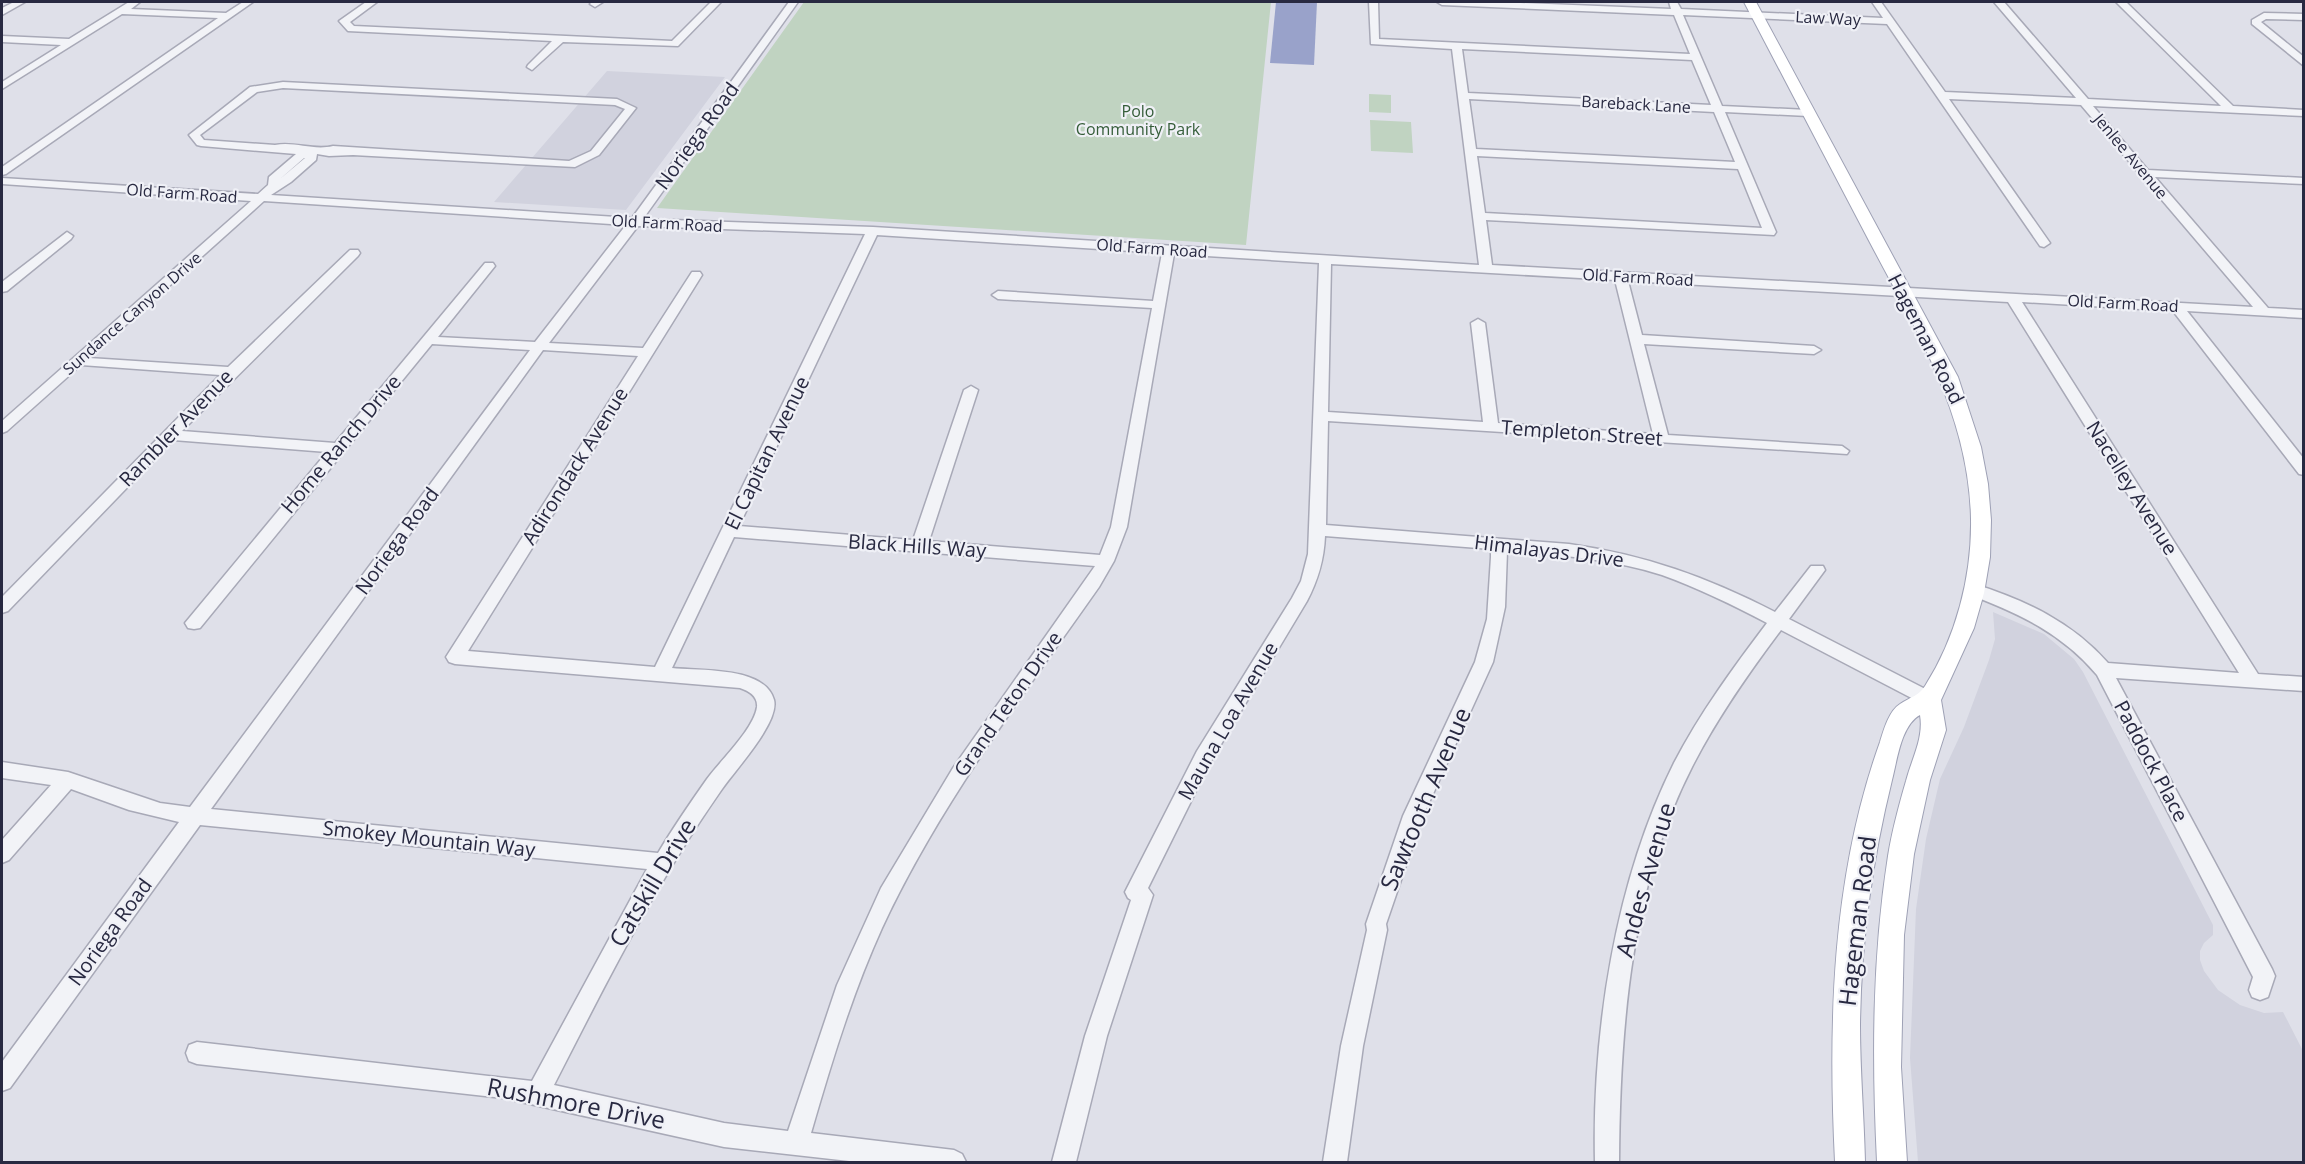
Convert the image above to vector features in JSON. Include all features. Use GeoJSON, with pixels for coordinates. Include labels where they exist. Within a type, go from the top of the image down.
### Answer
{"type":"FeatureCollection","features":[{"type":"Feature","properties":{"kind":"main road","name":"Hageman Road"},"geometry":{"type":"LineString","coordinates":[[1749,2],[1949,377],[1972,441],[1980,480],[1982,518],[1980,556],[1974,590],[1954,650],[1929,699],[1903,714],[1876,793],[1859,879],[1852,933],[1847,1009],[1846,1086],[1850,1162]]}},
{"type":"Feature","properties":{"kind":"main road","name":"Hageman Road"},"geometry":{"type":"LineString","coordinates":[[1892,1162],[1887,1067],[1891,935],[1907,825],[1920,771],[1934,730],[1929,699]]}},
{"type":"Feature","properties":{"kind":"street"},"geometry":{"type":"LineString","coordinates":[[2,12],[20,2]]}},
{"type":"Feature","properties":{"kind":"street"},"geometry":{"type":"LineString","coordinates":[[2,86],[135,2]]}},
{"type":"Feature","properties":{"kind":"street"},"geometry":{"type":"LineString","coordinates":[[2,171],[248,2]]}},
{"type":"Feature","properties":{"kind":"street"},"geometry":{"type":"LineString","coordinates":[[372,2],[344,21],[351,29],[675,44],[716,2]]}},
{"type":"Feature","properties":{"kind":"street","name":"Noriega Road"},"geometry":{"type":"LineString","coordinates":[[2,1080],[540,345],[635,222],[794,2]]}},
{"type":"Feature","properties":{"kind":"street"},"geometry":{"type":"LineString","coordinates":[[1373,2],[1374,42],[1696,57]]}},
{"type":"Feature","properties":{"kind":"street","name":"Law Way"},"geometry":{"type":"LineString","coordinates":[[1442,2],[1675,7],[1757,15],[1890,21]]}},
{"type":"Feature","properties":{"kind":"street"},"geometry":{"type":"LineString","coordinates":[[1877,2],[2044,243]]}},
{"type":"Feature","properties":{"kind":"street","name":"Jenlee Avenue"},"geometry":{"type":"LineString","coordinates":[[1999,2],[2263,311]]}},
{"type":"Feature","properties":{"kind":"street"},"geometry":{"type":"LineString","coordinates":[[2121,2],[2230,109]]}},
{"type":"Feature","properties":{"kind":"street"},"geometry":{"type":"LineString","coordinates":[[1479,216],[1770,232],[1675,7]]}},
{"type":"Feature","properties":{"kind":"street"},"geometry":{"type":"LineString","coordinates":[[118,12],[226,16]]}},
{"type":"Feature","properties":{"kind":"street"},"geometry":{"type":"LineString","coordinates":[[2304,17],[2264,16],[2255,22],[2304,63]]}},
{"type":"Feature","properties":{"kind":"street"},"geometry":{"type":"LineString","coordinates":[[2,39],[69,42]]}},
{"type":"Feature","properties":{"kind":"street"},"geometry":{"type":"LineString","coordinates":[[532,68],[561,39]]}},
{"type":"Feature","properties":{"kind":"street"},"geometry":{"type":"LineString","coordinates":[[1457,46],[1486,268]]}},
{"type":"Feature","properties":{"kind":"street"},"geometry":{"type":"LineString","coordinates":[[283,84],[617,102],[631,108],[594,153],[571,165],[352,152],[344,154],[312,150],[285,146],[275,148],[201,143],[194,135],[254,88],[283,84]]}},
{"type":"Feature","properties":{"kind":"street"},"geometry":{"type":"LineString","coordinates":[[1942,95],[2304,113]]}},
{"type":"Feature","properties":{"kind":"street","name":"Bareback Lane"},"geometry":{"type":"LineString","coordinates":[[1463,96],[1808,113]]}},
{"type":"Feature","properties":{"kind":"street","name":"Sundance Canyon Drive"},"geometry":{"type":"LineString","coordinates":[[2,428],[274,186],[287,180],[312,158],[312,150]]}},
{"type":"Feature","properties":{"kind":"street"},"geometry":{"type":"LineString","coordinates":[[1471,152],[1743,166]]}},
{"type":"Feature","properties":{"kind":"street"},"geometry":{"type":"LineString","coordinates":[[2145,173],[2304,181]]}},
{"type":"Feature","properties":{"kind":"street"},"geometry":{"type":"LineString","coordinates":[[2289,180],[2304,195]]}},
{"type":"Feature","properties":{"kind":"street","name":"Old Farm Road"},"geometry":{"type":"LineString","coordinates":[[2,181],[635,222],[873,231],[1325,260],[2304,314]]}},
{"type":"Feature","properties":{"kind":"street","name":"El Capitan Avenue"},"geometry":{"type":"LineString","coordinates":[[660,674],[873,231]]}},
{"type":"Feature","properties":{"kind":"street"},"geometry":{"type":"LineString","coordinates":[[2,288],[68,236]]}},
{"type":"Feature","properties":{"kind":"street","name":"Grand Teton Drive"},"geometry":{"type":"LineString","coordinates":[[796,1144],[841,1003],[887,895],[948,789],[1093,583],[1106,561],[1119,527],[1169,249]]}},
{"type":"Feature","properties":{"kind":"street","name":"Rambler Avenue"},"geometry":{"type":"LineString","coordinates":[[2,607],[231,372],[354,253]]}},
{"type":"Feature","properties":{"kind":"street","name":"Mauna Loa Avenue"},"geometry":{"type":"LineString","coordinates":[[1064,1162],[1096,1036],[1143,895],[1135,892],[1204,756],[1299,601],[1316,554],[1325,260]]}},
{"type":"Feature","properties":{"kind":"street","name":"Home Ranch Drive"},"geometry":{"type":"LineString","coordinates":[[194,623],[489,266]]}},
{"type":"Feature","properties":{"kind":"street","name":"Adirondack Avenue"},"geometry":{"type":"LineString","coordinates":[[660,674],[455,657],[696,275]]}},
{"type":"Feature","properties":{"kind":"street"},"geometry":{"type":"LineString","coordinates":[[1620,276],[1662,439]]}},
{"type":"Feature","properties":{"kind":"street"},"geometry":{"type":"LineString","coordinates":[[998,295],[1159,305]]}},
{"type":"Feature","properties":{"kind":"street","name":"Nacelley Avenue"},"geometry":{"type":"LineString","coordinates":[[2012,297],[2253,680]]}},
{"type":"Feature","properties":{"kind":"street"},"geometry":{"type":"LineString","coordinates":[[2176,306],[2304,470]]}},
{"type":"Feature","properties":{"kind":"street"},"geometry":{"type":"LineString","coordinates":[[1478,323],[1491,427]]}},
{"type":"Feature","properties":{"kind":"street"},"geometry":{"type":"LineString","coordinates":[[1636,339],[1814,350]]}},
{"type":"Feature","properties":{"kind":"street"},"geometry":{"type":"LineString","coordinates":[[427,340],[647,352]]}},
{"type":"Feature","properties":{"kind":"street"},"geometry":{"type":"LineString","coordinates":[[77,361],[231,372]]}},
{"type":"Feature","properties":{"kind":"street"},"geometry":{"type":"LineString","coordinates":[[919,546],[971,390]]}},
{"type":"Feature","properties":{"kind":"street","name":"Templeton Street"},"geometry":{"type":"LineString","coordinates":[[1321,416],[1842,451]]}},
{"type":"Feature","properties":{"kind":"street"},"geometry":{"type":"LineString","coordinates":[[169,435],[337,448]]}},
{"type":"Feature","properties":{"kind":"street","name":"Black Hills Way"},"geometry":{"type":"LineString","coordinates":[[729,531],[1106,561]]}},
{"type":"Feature","properties":{"kind":"street","name":"Himalayas Drive"},"geometry":{"type":"LineString","coordinates":[[1318,531],[1569,550],[1637,562],[1699,582],[1779,620],[1929,699]]}},
{"type":"Feature","properties":{"kind":"street","name":"Sawtooth Avenue"},"geometry":{"type":"LineString","coordinates":[[1335,1162],[1345,1080],[1376,924],[1407,830],[1427,783],[1469,698],[1487,652],[1497,609],[1500,576],[1499,544]]}},
{"type":"Feature","properties":{"kind":"street","name":"Andes Avenue"},"geometry":{"type":"LineString","coordinates":[[1607,1162],[1607,1104],[1612,1034],[1620,971],[1633,907],[1653,838],[1671,791],[1709,718],[1732,681],[1817,570]]}},
{"type":"Feature","properties":{"kind":"street","name":"Paddock Place"},"geometry":{"type":"LineString","coordinates":[[1974,590],[2042,616],[2078,642],[2103,670],[2264,976],[2260,990]]}},
{"type":"Feature","properties":{"kind":"street"},"geometry":{"type":"LineString","coordinates":[[2103,670],[2304,684]]}},
{"type":"Feature","properties":{"kind":"street","name":"Catskill Drive"},"geometry":{"type":"LineString","coordinates":[[538,1093],[627,924],[663,862],[764,715],[766,705],[764,696],[751,684],[660,674]]}},
{"type":"Feature","properties":{"kind":"street","name":"Smokey Mountain Way"},"geometry":{"type":"LineString","coordinates":[[2,770],[68,780],[160,811],[195,816],[663,862]]}},
{"type":"Feature","properties":{"kind":"street"},"geometry":{"type":"LineString","coordinates":[[2,854],[68,780]]}},
{"type":"Feature","properties":{"kind":"street","name":"Rushmore Drive"},"geometry":{"type":"LineString","coordinates":[[197,1053],[538,1093],[724,1135],[954,1162]]}},
{"type":"Feature","properties":{"kind":"shaded area"},"geometry":{"type":"Polygon","coordinates":[[[607,71],[725,77],[626,210],[494,202],[607,71]]]}},
{"type":"Feature","properties":{"kind":"shaded area"},"geometry":{"type":"Polygon","coordinates":[[[1993,612],[2044,634],[2074,659],[2083,672],[2213,925],[2213,935],[2204,943],[2200,951],[2204,971],[2218,990],[2240,1005],[2264,1013],[2283,1012],[2303,1051],[2303,1162],[1918,1162],[1910,1058],[1916,909],[1926,839],[1940,779],[1964,727],[1989,660],[1995,639],[1993,612]]]}},
{"type":"Feature","properties":{"kind":"green space","name":"Polo Community Park"},"geometry":{"type":"Polygon","coordinates":[[[804,2],[1271,2],[1246,245],[657,208],[804,2]]]}},
{"type":"Feature","properties":{"kind":"green space"},"geometry":{"type":"Polygon","coordinates":[[[1369,94],[1391,95],[1391,113],[1369,112],[1369,94]]]}},
{"type":"Feature","properties":{"kind":"green space"},"geometry":{"type":"Polygon","coordinates":[[[1370,120],[1411,122],[1413,153],[1371,151],[1370,120]]]}},
{"type":"Feature","properties":{"kind":"water"},"geometry":{"type":"Polygon","coordinates":[[[1276,2],[1317,2],[1314,65],[1270,63],[1276,2]]]}}]}
